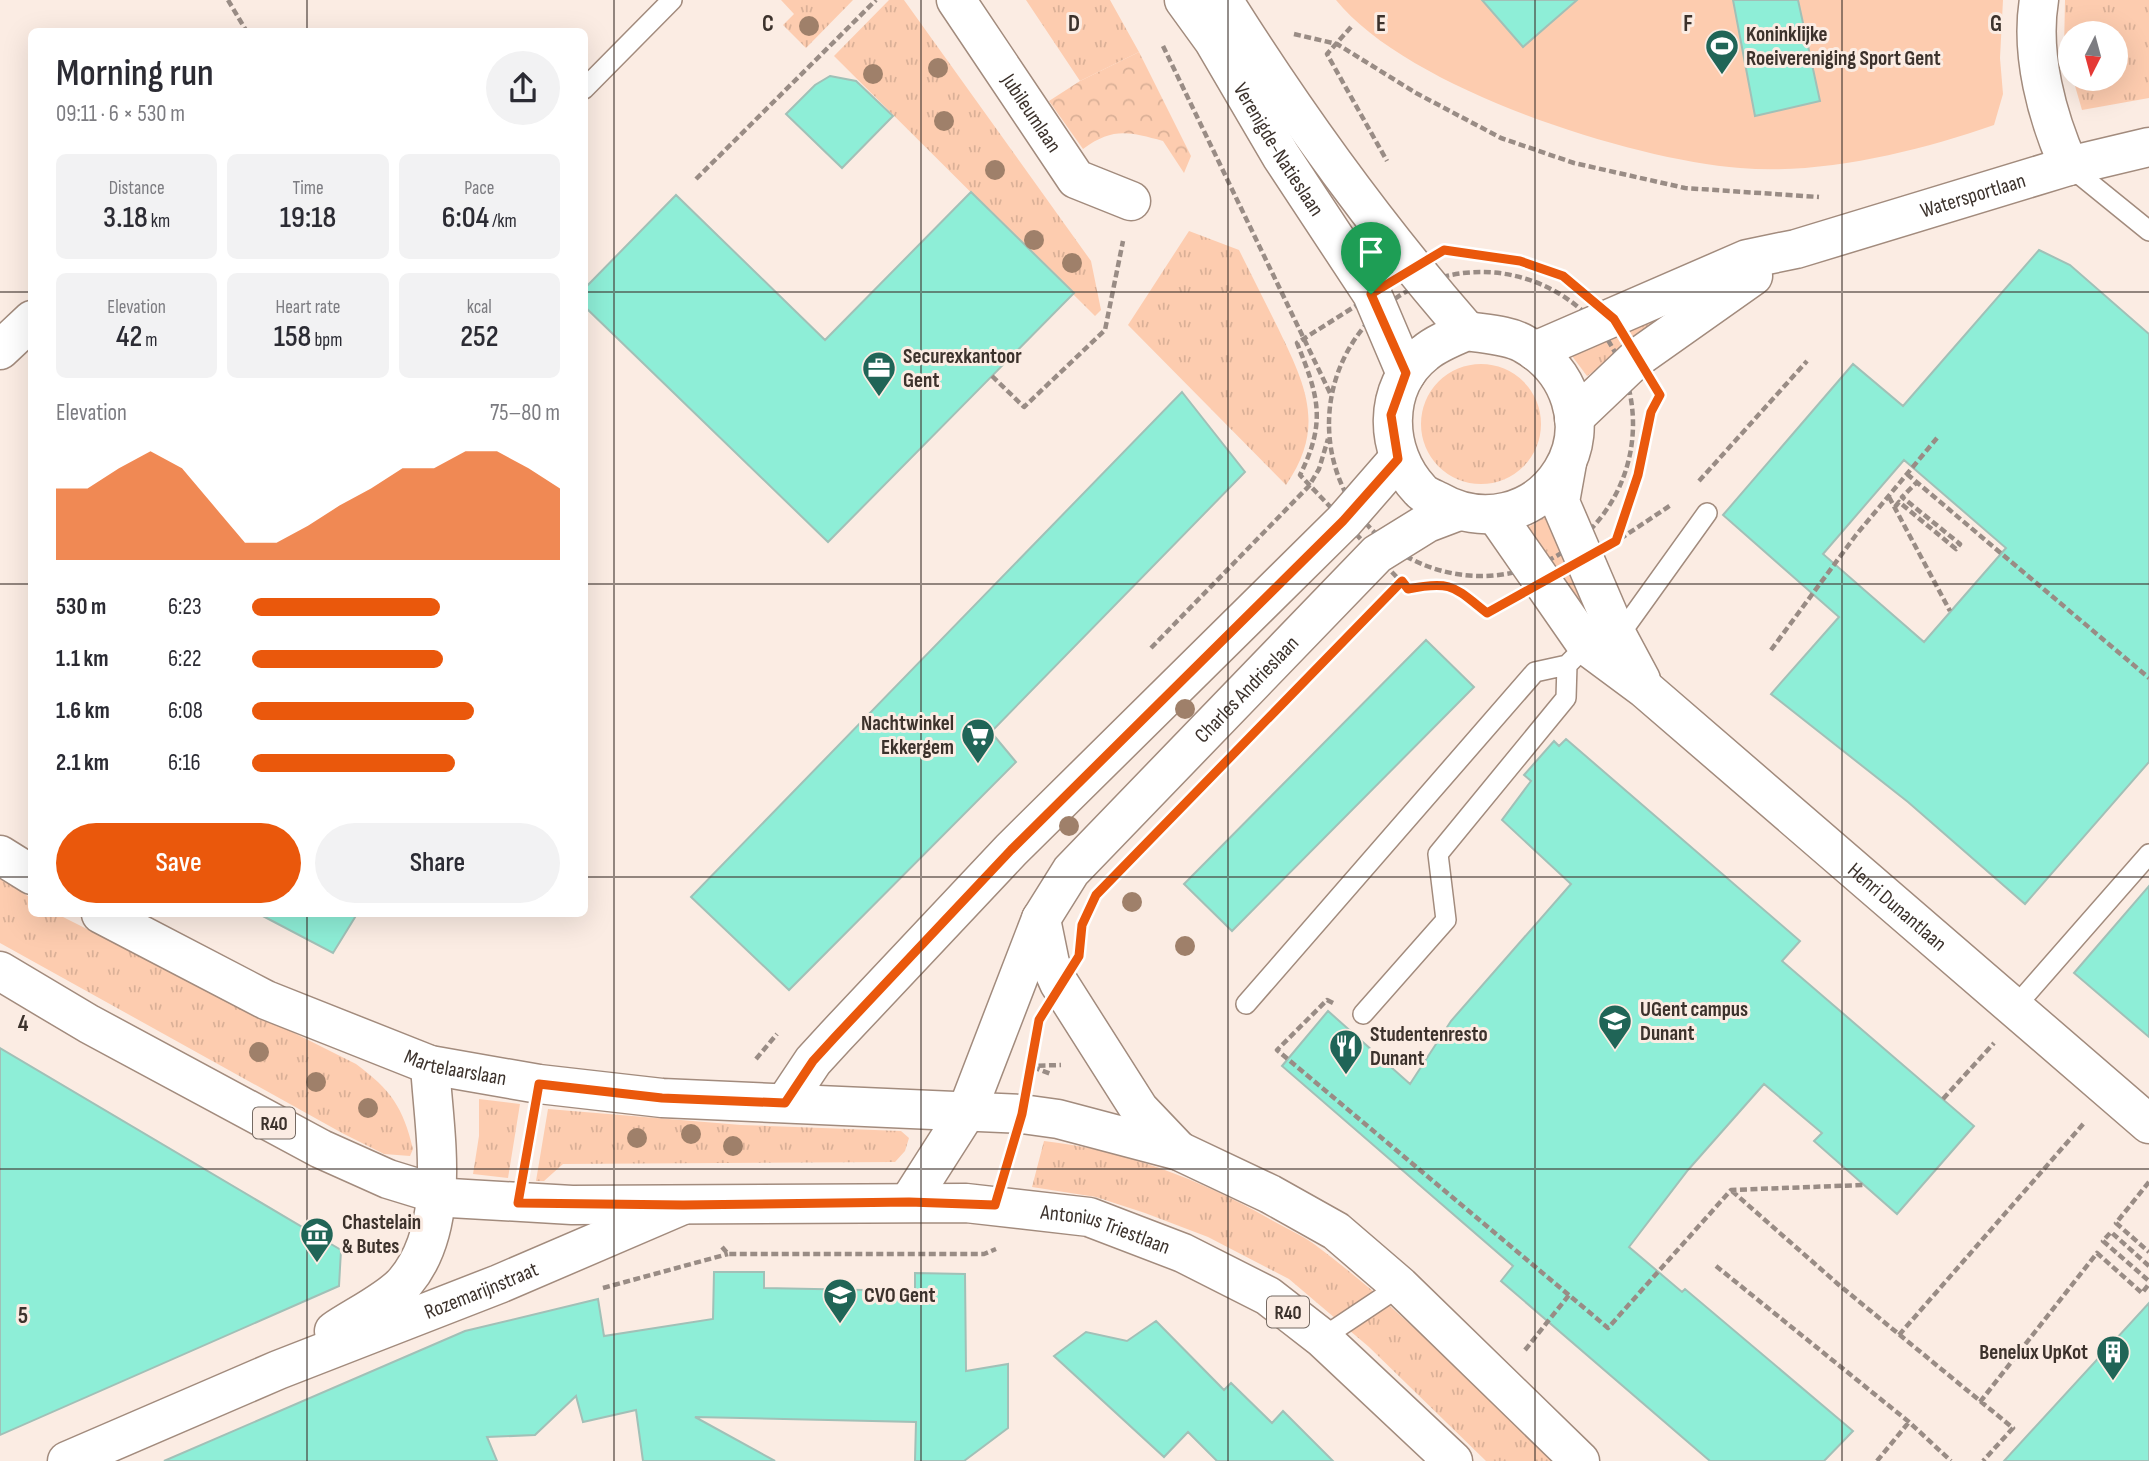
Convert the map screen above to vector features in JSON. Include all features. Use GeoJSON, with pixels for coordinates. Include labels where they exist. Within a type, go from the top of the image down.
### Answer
{"type":"FeatureCollection","features":[{"type":"Feature","properties":{"kind":"street","name":"Jubileumlaan"},"geometry":{"type":"LineString","coordinates":[[956,0],[1076,179],[1131,201]]}},
{"type":"Feature","properties":{"kind":"street","name":"Verenigde-Natieslaan"},"geometry":{"type":"LineString","coordinates":[[1185,0],[1213,40],[1281,156],[1371,294],[1406,373]]}},
{"type":"Feature","properties":{"kind":"street"},"geometry":{"type":"LineString","coordinates":[[2039,0],[2039,63],[2054,128],[2069,166]]}},
{"type":"Feature","properties":{"kind":"street","name":"Verenigde-Natieslaan"},"geometry":{"type":"LineString","coordinates":[[1229,10],[1324,150],[1428,259],[1468,331]]}},
{"type":"Feature","properties":{"kind":"street","name":"Watersportlaan"},"geometry":{"type":"LineString","coordinates":[[1535,351],[1747,259],[1796,249],[2069,166],[2149,147]]}},
{"type":"Feature","properties":{"kind":"street","name":"Watersportlaan"},"geometry":{"type":"LineString","coordinates":[[1574,418],[1637,358],[1721,297],[1796,249]]}},
{"type":"Feature","properties":{"kind":"street"},"geometry":{"type":"LineString","coordinates":[[0,350],[28,324]]}},
{"type":"Feature","properties":{"kind":"street","name":"Charles Andrieslaan"},"geometry":{"type":"LineString","coordinates":[[909,1202],[967,1111],[1048,906],[1070,871],[1377,554],[1427,523],[1456,512],[1496,515],[1518,509],[1538,498],[1555,483],[1567,463],[1576,430],[1572,396],[1555,366],[1522,342],[1468,331],[1424,353],[1406,373],[1391,415],[1398,459],[1421,492],[1456,512]]}},
{"type":"Feature","properties":{"kind":"street"},"geometry":{"type":"LineString","coordinates":[[785,1103],[827,1045],[1011,850],[1343,521],[1398,459]]}},
{"type":"Feature","properties":{"kind":"street"},"geometry":{"type":"LineString","coordinates":[[1567,463],[1560,502],[1602,550],[1591,649]]}},
{"type":"Feature","properties":{"kind":"street","name":"Henri Dunantlaan"},"geometry":{"type":"LineString","coordinates":[[1496,515],[1591,649],[1645,689],[2149,1124]]}},
{"type":"Feature","properties":{"kind":"street"},"geometry":{"type":"LineString","coordinates":[[1011,850],[1048,906],[1051,963],[1059,983],[1139,1109],[1179,1151]]}},
{"type":"Feature","properties":{"kind":"street"},"geometry":{"type":"LineString","coordinates":[[0,855],[28,872]]}},
{"type":"Feature","properties":{"kind":"street","name":"Martelaarslaan"},"geometry":{"type":"LineString","coordinates":[[107,917],[266,999],[430,1065],[539,1084],[662,1098],[967,1111]]}},
{"type":"Feature","properties":{"kind":"street","name":"R40"},"geometry":{"type":"LineString","coordinates":[[0,971],[89,1024],[321,1149],[388,1180],[438,1194],[518,1203],[683,1205]]}},
{"type":"Feature","properties":{"kind":"street","name":"Rozemarijnstraat"},"geometry":{"type":"LineString","coordinates":[[278,1370],[403,1284],[420,1258],[438,1194],[430,1065]]}},
{"type":"Feature","properties":{"kind":"street"},"geometry":{"type":"LineString","coordinates":[[967,1111],[1058,1119],[1179,1151],[1270,1194],[1336,1231],[1400,1286],[1580,1461]]}},
{"type":"Feature","properties":{"kind":"street","name":"Antonius Triestlaan"},"geometry":{"type":"LineString","coordinates":[[683,1205],[909,1202],[995,1205],[1089,1217],[1183,1253],[1268,1296],[1322,1338],[1453,1461]]}},
{"type":"Feature","properties":{"kind":"street","name":"Rozemarijnstraat"},"geometry":{"type":"LineString","coordinates":[[67,1461],[278,1370],[499,1284],[683,1205]]}},
{"type":"Feature","properties":{"kind":"lane"},"geometry":{"type":"LineString","coordinates":[[588,85],[672,0]]}},
{"type":"Feature","properties":{"kind":"lane"},"geometry":{"type":"LineString","coordinates":[[2069,166],[2149,231]]}},
{"type":"Feature","properties":{"kind":"lane"},"geometry":{"type":"LineString","coordinates":[[1363,1014],[1446,919],[1438,853],[1566,698],[1591,649],[1707,513]]}},
{"type":"Feature","properties":{"kind":"lane"},"geometry":{"type":"LineString","coordinates":[[1246,1004],[1430,807],[1535,672],[1591,649]]}},
{"type":"Feature","properties":{"kind":"lane"},"geometry":{"type":"LineString","coordinates":[[2017,1011],[2149,854]]}},
{"type":"Feature","properties":{"kind":"lane"},"geometry":{"type":"LineString","coordinates":[[1322,1338],[1400,1286]]}},
{"type":"Feature","properties":{"kind":"path"},"geometry":{"type":"LineString","coordinates":[[228,0],[245,28]]}},
{"type":"Feature","properties":{"kind":"path"},"geometry":{"type":"LineString","coordinates":[[696,179],[876,0]]}},
{"type":"Feature","properties":{"kind":"path"},"geometry":{"type":"LineString","coordinates":[[1229,10],[1337,44],[1416,93],[1501,138],[1574,163],[1685,188],[1821,197]]}},
{"type":"Feature","properties":{"kind":"path"},"geometry":{"type":"LineString","coordinates":[[1351,27],[1327,54],[1390,165]]}},
{"type":"Feature","properties":{"kind":"path"},"geometry":{"type":"LineString","coordinates":[[1156,34],[1332,395]]}},
{"type":"Feature","properties":{"kind":"path"},"geometry":{"type":"LineString","coordinates":[[992,376],[1024,407],[1105,330],[1131,201]]}},
{"type":"Feature","properties":{"kind":"path"},"geometry":{"type":"LineString","coordinates":[[1309,486],[1300,475],[1316,432],[1317,392],[1297,342],[1428,259],[1437,241]]}},
{"type":"Feature","properties":{"kind":"path"},"geometry":{"type":"LineString","coordinates":[[1428,259],[1520,261],[1563,276],[1614,319],[1660,395],[1651,412],[1638,475],[1602,550]]}},
{"type":"Feature","properties":{"kind":"path"},"geometry":{"type":"LineString","coordinates":[[1696,485],[1807,361]]}},
{"type":"Feature","properties":{"kind":"path"},"geometry":{"type":"LineString","coordinates":[[1771,650],[1856,535],[1937,438]]}},
{"type":"Feature","properties":{"kind":"path"},"geometry":{"type":"LineString","coordinates":[[1907,474],[2149,678]]}},
{"type":"Feature","properties":{"kind":"path"},"geometry":{"type":"LineString","coordinates":[[1895,507],[1899,502],[1956,549],[1960,544],[1902,496],[1917,482]]}},
{"type":"Feature","properties":{"kind":"path"},"geometry":{"type":"LineString","coordinates":[[1889,497],[1950,611]]}},
{"type":"Feature","properties":{"kind":"path"},"geometry":{"type":"LineString","coordinates":[[1402,581],[1408,589],[1431,584],[1452,585],[1487,613],[1602,550],[1676,502]]}},
{"type":"Feature","properties":{"kind":"path"},"geometry":{"type":"LineString","coordinates":[[1422,572],[1431,567]]}},
{"type":"Feature","properties":{"kind":"path"},"geometry":{"type":"LineString","coordinates":[[1393,591],[1402,581],[1412,576]]}},
{"type":"Feature","properties":{"kind":"path"},"geometry":{"type":"LineString","coordinates":[[1363,1014],[1327,1000],[1276,1050],[1608,1328],[1731,1190],[1863,1185]]}},
{"type":"Feature","properties":{"kind":"path"},"geometry":{"type":"LineString","coordinates":[[1942,1099],[2017,1011]]}},
{"type":"Feature","properties":{"kind":"path"},"geometry":{"type":"LineString","coordinates":[[1022,1114],[1031,1054]]}},
{"type":"Feature","properties":{"kind":"path"},"geometry":{"type":"LineString","coordinates":[[518,1203],[539,1084]]}},
{"type":"Feature","properties":{"kind":"path"},"geometry":{"type":"LineString","coordinates":[[1899,1335],[2059,1150]]}},
{"type":"Feature","properties":{"kind":"path"},"geometry":{"type":"LineString","coordinates":[[2149,1182],[2116,1223],[2149,1252]]}},
{"type":"Feature","properties":{"kind":"path"},"geometry":{"type":"LineString","coordinates":[[1731,1190],[1899,1335],[2013,1428],[1983,1461]]}},
{"type":"Feature","properties":{"kind":"path"},"geometry":{"type":"LineString","coordinates":[[984,1254],[995,1205]]}},
{"type":"Feature","properties":{"kind":"path"},"geometry":{"type":"LineString","coordinates":[[1980,1402],[2097,1253],[2141,1293],[2149,1282],[2103,1241],[2110,1232],[2149,1266]]}},
{"type":"Feature","properties":{"kind":"path"},"geometry":{"type":"LineString","coordinates":[[1716,1266],[1909,1423],[1951,1461]]}},
{"type":"Feature","properties":{"kind":"path"},"geometry":{"type":"LineString","coordinates":[[1547,1321],[1569,1295]]}},
{"type":"Feature","properties":{"kind":"path"},"geometry":{"type":"LineString","coordinates":[[1877,1461],[1909,1423]]}},
{"type":"Feature","properties":{"kind":"green space"},"geometry":{"type":"Polygon","coordinates":[[[781,0],[853,0],[806,48],[783,25],[794,14],[781,0]]]}},
{"type":"Feature","properties":{"kind":"green space"},"geometry":{"type":"Polygon","coordinates":[[[889,0],[904,0],[1091,261],[1101,310],[1095,316],[834,56],[889,0]]]}},
{"type":"Feature","properties":{"kind":"green space"},"geometry":{"type":"Polygon","coordinates":[[[1026,0],[1110,0],[1139,52],[1080,81],[1026,0]]]}},
{"type":"Feature","properties":{"kind":"green space","name":"Koninklijke Roeivereniging Sport Gent"},"geometry":{"type":"Polygon","coordinates":[[[1336,0],[2003,0],[2000,58],[2003,94],[1994,125],[1901,152],[1836,165],[1803,168],[1740,168],[1693,162],[1582,134],[1523,114],[1465,89],[1413,62],[1369,32],[1336,0]]]}},
{"type":"Feature","properties":{"kind":"green space"},"geometry":{"type":"Polygon","coordinates":[[[2065,0],[2149,0],[2149,98],[2082,110],[2076,91],[2128,91],[2128,21],[2065,21],[2065,0]]]}},
{"type":"Feature","properties":{"kind":"green space"},"geometry":{"type":"Polygon","coordinates":[[[1139,52],[1191,156],[1184,173],[1163,141],[1151,138],[1113,134],[1083,149],[1049,101],[1080,81],[1139,52]]]}},
{"type":"Feature","properties":{"kind":"green space"},"geometry":{"type":"Polygon","coordinates":[[[1189,231],[1239,250],[1297,369],[1308,407],[1308,425],[1306,444],[1286,485],[1128,325],[1189,231]]]}},
{"type":"Feature","properties":{"kind":"green space"},"geometry":{"type":"Polygon","coordinates":[[[1662,309],[1671,318],[1587,376],[1572,356],[1573,348],[1662,309]]]}},
{"type":"Feature","properties":{"kind":"green space"},"geometry":{"type":"Polygon","coordinates":[[[1481,364],[1504,368],[1524,381],[1537,401],[1541,424],[1537,447],[1524,467],[1504,480],[1481,484],[1458,480],[1438,467],[1425,447],[1421,424],[1425,401],[1438,381],[1458,368],[1481,364]]]}},
{"type":"Feature","properties":{"kind":"green space"},"geometry":{"type":"Polygon","coordinates":[[[1547,516],[1593,612],[1585,617],[1527,528],[1547,516]]]}},
{"type":"Feature","properties":{"kind":"green space"},"geometry":{"type":"Polygon","coordinates":[[[0,879],[28,896],[28,917],[63,917],[356,1064],[394,1100],[405,1122],[413,1149],[410,1156],[384,1154],[342,1133],[0,943],[0,879]]]}},
{"type":"Feature","properties":{"kind":"green space"},"geometry":{"type":"Polygon","coordinates":[[[479,1099],[520,1104],[508,1178],[473,1174],[479,1136],[479,1099]]]}},
{"type":"Feature","properties":{"kind":"green space"},"geometry":{"type":"Polygon","coordinates":[[[548,1109],[741,1125],[901,1131],[909,1138],[905,1151],[895,1162],[563,1164],[544,1181],[536,1181],[548,1109]]]}},
{"type":"Feature","properties":{"kind":"green space"},"geometry":{"type":"Polygon","coordinates":[[[1044,1141],[1103,1151],[1160,1168],[1242,1204],[1309,1240],[1377,1295],[1437,1349],[1554,1461],[1486,1461],[1369,1347],[1289,1279],[1208,1237],[1145,1213],[1096,1197],[1032,1187],[1044,1141]]]}},
{"type":"Feature","properties":{"kind":"building"},"geometry":{"type":"Polygon","coordinates":[[[1482,0],[1577,0],[1523,47],[1482,0]]]}},
{"type":"Feature","properties":{"kind":"building"},"geometry":{"type":"Polygon","coordinates":[[[1733,0],[1798,0],[1820,101],[1755,116],[1733,0]]]}},
{"type":"Feature","properties":{"kind":"building"},"geometry":{"type":"Polygon","coordinates":[[[830,76],[856,81],[893,116],[842,168],[786,114],[815,85],[830,76]]]}},
{"type":"Feature","properties":{"kind":"building"},"geometry":{"type":"Polygon","coordinates":[[[971,192],[1074,293],[828,542],[588,310],[588,285],[676,195],[825,340],[971,192]]]}},
{"type":"Feature","properties":{"kind":"building"},"geometry":{"type":"Polygon","coordinates":[[[2039,250],[2070,265],[2149,334],[2149,762],[2025,904],[1908,802],[1771,694],[1839,617],[1723,515],[1853,364],[1903,406],[2039,250]],[[1904,460],[1823,554],[1924,642],[2006,548],[1904,460]]]}},
{"type":"Feature","properties":{"kind":"building"},"geometry":{"type":"Polygon","coordinates":[[[1182,392],[1245,472],[991,732],[1016,762],[789,990],[691,897],[1182,392]]]}},
{"type":"Feature","properties":{"kind":"building"},"geometry":{"type":"Polygon","coordinates":[[[1426,640],[1474,687],[1232,931],[1184,884],[1426,640]]]}},
{"type":"Feature","properties":{"kind":"building"},"geometry":{"type":"Polygon","coordinates":[[[1566,739],[1800,941],[1782,961],[1974,1126],[1897,1214],[1814,1141],[1822,1133],[1764,1084],[1688,1170],[1629,1247],[1682,1292],[1685,1289],[1853,1431],[1824,1461],[1710,1461],[1501,1281],[1513,1266],[1282,1066],[1328,1011],[1410,1084],[1451,1021],[1571,884],[1502,820],[1531,781],[1524,775],[1554,741],[1559,746],[1566,739]]]}},
{"type":"Feature","properties":{"kind":"building"},"geometry":{"type":"Polygon","coordinates":[[[2149,886],[2149,1037],[2074,973],[2149,886]]]}},
{"type":"Feature","properties":{"kind":"building"},"geometry":{"type":"Polygon","coordinates":[[[265,917],[355,917],[333,953],[265,917]]]}},
{"type":"Feature","properties":{"kind":"building"},"geometry":{"type":"Polygon","coordinates":[[[0,1048],[341,1250],[339,1286],[0,1435],[0,1048]]]}},
{"type":"Feature","properties":{"kind":"building"},"geometry":{"type":"Polygon","coordinates":[[[714,1272],[764,1272],[764,1288],[915,1291],[915,1273],[965,1274],[966,1371],[1008,1364],[1008,1428],[964,1461],[915,1461],[916,1422],[695,1417],[775,1461],[643,1461],[636,1410],[583,1422],[576,1396],[535,1435],[487,1437],[497,1461],[164,1461],[465,1331],[598,1299],[604,1336],[713,1319],[714,1272]]]}},
{"type":"Feature","properties":{"kind":"building","name":"Benelux UpKot"},"geometry":{"type":"Polygon","coordinates":[[[2149,1303],[2149,1461],[2004,1461],[2149,1303]]]}},
{"type":"Feature","properties":{"kind":"building"},"geometry":{"type":"Polygon","coordinates":[[[1156,1321],[1224,1390],[1231,1383],[1272,1423],[1283,1411],[1333,1461],[1217,1461],[1188,1432],[1164,1457],[1054,1356],[1086,1332],[1127,1341],[1156,1321]]]}},
{"type":"Feature","properties":{"kind":"place","name":"Koninklijke Roeivereniging Sport Gent"},"geometry":{"type":"Point","coordinates":[1722,76]}},
{"type":"Feature","properties":{"kind":"place","name":"Securexkantoor Gent"},"geometry":{"type":"Point","coordinates":[879,398]}},
{"type":"Feature","properties":{"kind":"place","name":"Nachtwinkel Ekkergem"},"geometry":{"type":"Point","coordinates":[978,765]}},
{"type":"Feature","properties":{"kind":"place","name":"UGent campus Dunant"},"geometry":{"type":"Point","coordinates":[1615,1051]}},
{"type":"Feature","properties":{"kind":"place","name":"Studentenresto Dunant"},"geometry":{"type":"Point","coordinates":[1346,1076]}},
{"type":"Feature","properties":{"kind":"place","name":"Chastelain & Butes"},"geometry":{"type":"Point","coordinates":[317,1264]}},
{"type":"Feature","properties":{"kind":"place","name":"CVO Gent"},"geometry":{"type":"Point","coordinates":[840,1325]}},
{"type":"Feature","properties":{"kind":"place","name":"Benelux UpKot"},"geometry":{"type":"Point","coordinates":[2113,1382]}},
{"type":"Feature","properties":{"kind":"route"},"geometry":{"type":"LineString","coordinates":[[1444,250],[1468,251],[1520,261],[1563,276],[1614,319],[1660,395],[1651,412],[1638,475],[1616,541],[1587,560],[1487,613],[1452,585],[1431,584],[1408,589],[1402,581],[1096,895],[1082,925],[1079,956],[1059,983],[1039,1020],[1022,1114],[995,1205],[909,1202],[683,1205],[518,1203],[539,1084],[662,1098],[785,1103],[813,1061],[1011,850],[1343,521],[1398,459],[1391,415],[1406,373],[1371,294],[1444,250]]}}]}
